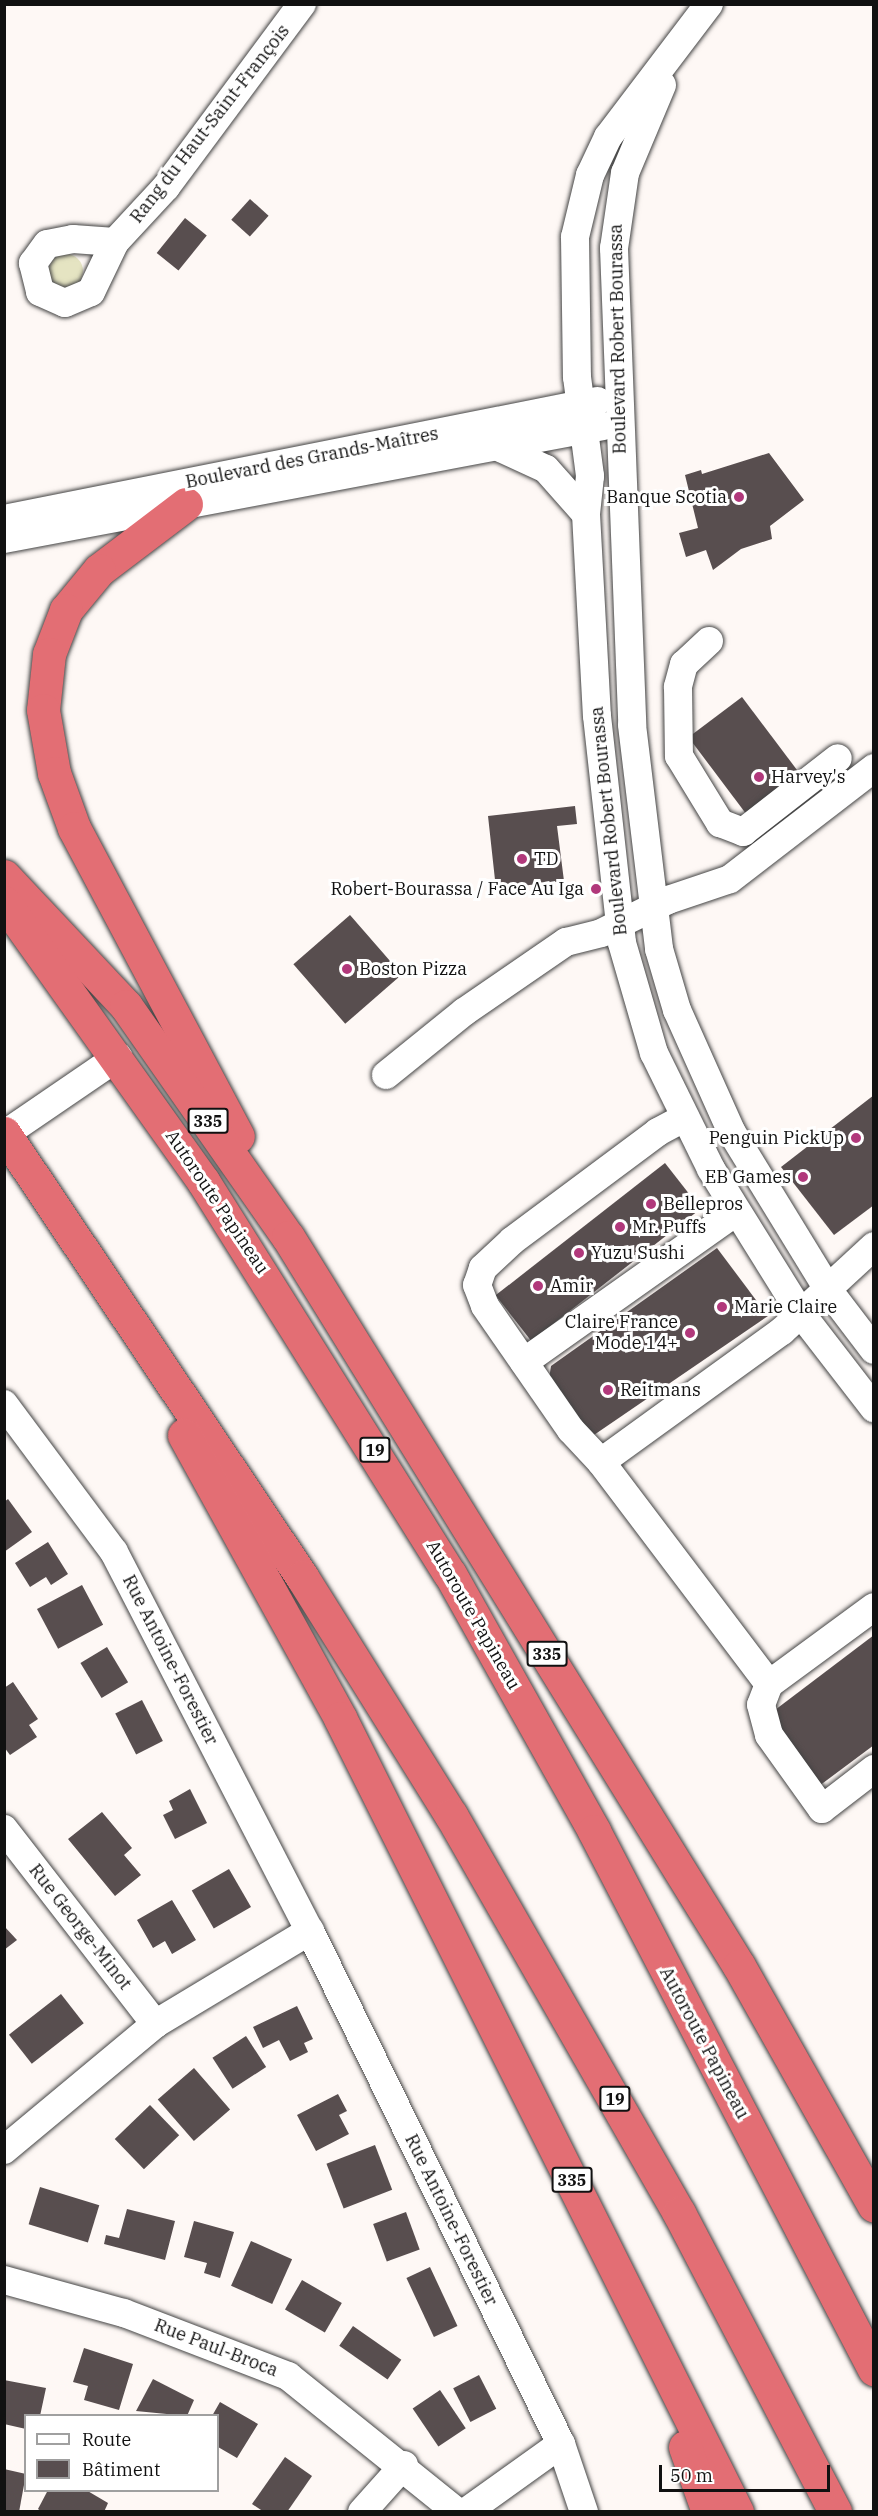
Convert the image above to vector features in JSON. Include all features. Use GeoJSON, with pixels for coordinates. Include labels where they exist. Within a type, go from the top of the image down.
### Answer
{"type":"FeatureCollection","features":[{"type":"Feature","properties":{"kind":"highway"},"geometry":{"type":"LineString","coordinates":[[186,504],[99,570],[66,610],[55,631],[44,683],[46,743],[74,828],[189,1035],[288,1237]]}},
{"type":"Feature","properties":{"kind":"highway","name":"335"},"geometry":{"type":"LineString","coordinates":[[4,876],[126,1006],[288,1237],[802,2074],[873,2206]]}},
{"type":"Feature","properties":{"kind":"highway","name":"Autoroute Papineau"},"geometry":{"type":"LineString","coordinates":[[4,902],[118,1057],[304,1335],[474,1615],[594,1831],[873,2369]]}},
{"type":"Feature","properties":{"kind":"highway","name":"19"},"geometry":{"type":"LineString","coordinates":[[5,1133],[308,1586],[451,1815],[679,2213],[836,2511]]}},
{"type":"Feature","properties":{"kind":"highway","name":"335"},"geometry":{"type":"LineString","coordinates":[[62,1218],[340,1718],[639,2316],[708,2511]]}},
{"type":"Feature","properties":{"kind":"highway"},"geometry":{"type":"LineString","coordinates":[[802,2074],[873,2177]]}},
{"type":"Feature","properties":{"kind":"highway"},"geometry":{"type":"LineString","coordinates":[[639,2316],[737,2511]]}},
{"type":"Feature","properties":{"kind":"street","name":"Rang du Haut-Saint-François"},"geometry":{"type":"LineString","coordinates":[[115,242],[166,187],[302,4]]}},
{"type":"Feature","properties":{"kind":"street"},"geometry":{"type":"LineString","coordinates":[[685,37],[709,4]]}},
{"type":"Feature","properties":{"kind":"street","name":"Boulevard Robert Bourassa"},"geometry":{"type":"LineString","coordinates":[[685,37],[638,137],[618,200],[614,268],[632,725],[659,949],[676,1010],[751,1167],[829,1291],[873,1350]]}},
{"type":"Feature","properties":{"kind":"street","name":"Boulevard Robert Bourassa"},"geometry":{"type":"LineString","coordinates":[[685,37],[614,129],[583,197],[575,247],[586,514],[600,757],[620,924],[639,1007],[684,1118],[736,1212],[802,1315],[873,1408]]}},
{"type":"Feature","properties":{"kind":"street","name":"Boulevard des Grands-Maîtres"},"geometry":{"type":"LineString","coordinates":[[4,519],[619,410]]}},
{"type":"Feature","properties":{"kind":"street","name":"Boulevard des Grands-Maîtres"},"geometry":{"type":"LineString","coordinates":[[4,539],[494,446],[583,416]]}},
{"type":"Feature","properties":{"kind":"street"},"geometry":{"type":"LineString","coordinates":[[494,446],[546,470],[586,514]]}},
{"type":"Feature","properties":{"kind":"street"},"geometry":{"type":"LineString","coordinates":[[709,641],[684,664],[681,675],[680,756],[720,823],[743,832],[838,758]]}},
{"type":"Feature","properties":{"kind":"street"},"geometry":{"type":"LineString","coordinates":[[386,1075],[464,1012],[560,946],[620,924],[654,907],[730,879],[873,768]]}},
{"type":"Feature","properties":{"kind":"street"},"geometry":{"type":"LineString","coordinates":[[5,1133],[118,1057]]}},
{"type":"Feature","properties":{"kind":"street"},"geometry":{"type":"LineString","coordinates":[[684,1118],[658,1132],[483,1268],[477,1278],[479,1294],[577,1438],[602,1462],[769,1684]]}},
{"type":"Feature","properties":{"kind":"street"},"geometry":{"type":"LineString","coordinates":[[524,1362],[736,1212]]}},
{"type":"Feature","properties":{"kind":"street"},"geometry":{"type":"LineString","coordinates":[[602,1462],[653,1429],[802,1315],[873,1246]]}},
{"type":"Feature","properties":{"kind":"street","name":"Rue Antoine-Forestier"},"geometry":{"type":"LineString","coordinates":[[4,1404],[114,1551],[310,1931],[561,2444],[584,2511]]}},
{"type":"Feature","properties":{"kind":"street"},"geometry":{"type":"LineString","coordinates":[[873,1607],[769,1684],[761,1705],[769,1735],[822,1809],[873,1769]]}},
{"type":"Feature","properties":{"kind":"street","name":"Rue George-Minot"},"geometry":{"type":"LineString","coordinates":[[9,1845],[156,2024]]}},
{"type":"Feature","properties":{"kind":"street"},"geometry":{"type":"LineString","coordinates":[[4,2150],[156,2024],[310,1931]]}},
{"type":"Feature","properties":{"kind":"street","name":"Rue Paul-Broca"},"geometry":{"type":"LineString","coordinates":[[4,2280],[124,2313],[288,2376],[404,2465],[457,2511]]}},
{"type":"Feature","properties":{"kind":"street"},"geometry":{"type":"LineString","coordinates":[[465,2511],[561,2444]]}},
{"type":"Feature","properties":{"kind":"street"},"geometry":{"type":"LineString","coordinates":[[362,2511],[404,2465]]}},
{"type":"Feature","properties":{"kind":"green space"},"geometry":{"type":"Polygon","coordinates":[[[66,254],[78,259],[83,271],[78,283],[66,288],[54,283],[49,271],[54,259],[66,254]]]}},
{"type":"Feature","properties":{"kind":"building"},"geometry":{"type":"Polygon","coordinates":[[[250,199],[269,216],[250,237],[231,220],[250,199]]]}},
{"type":"Feature","properties":{"kind":"building"},"geometry":{"type":"Polygon","coordinates":[[[185,218],[207,236],[178,271],[157,253],[185,218]]]}},
{"type":"Feature","properties":{"kind":"building"},"geometry":{"type":"Polygon","coordinates":[[[769,453],[804,500],[770,526],[772,539],[741,549],[713,570],[706,550],[686,557],[679,533],[698,528],[685,475],[701,470],[702,474],[769,453]]]}},
{"type":"Feature","properties":{"kind":"building"},"geometry":{"type":"Polygon","coordinates":[[[742,697],[802,776],[748,816],[688,737],[742,697]]]}},
{"type":"Feature","properties":{"kind":"building"},"geometry":{"type":"Polygon","coordinates":[[[575,806],[577,824],[557,826],[564,881],[496,889],[488,816],[575,806]]]}},
{"type":"Feature","properties":{"kind":"building","name":"Boston Pizza"},"geometry":{"type":"Polygon","coordinates":[[[350,915],[402,975],[345,1024],[293,964],[350,915]]]}},
{"type":"Feature","properties":{"kind":"building"},"geometry":{"type":"Polygon","coordinates":[[[874,1095],[874,1205],[834,1235],[781,1167],[874,1095]]]}},
{"type":"Feature","properties":{"kind":"building"},"geometry":{"type":"Polygon","coordinates":[[[665,1163],[701,1209],[531,1341],[496,1295],[665,1163]]]}},
{"type":"Feature","properties":{"kind":"building"},"geometry":{"type":"Polygon","coordinates":[[[717,1248],[768,1316],[591,1437],[549,1379],[551,1366],[717,1248]]]}},
{"type":"Feature","properties":{"kind":"building"},"geometry":{"type":"Polygon","coordinates":[[[8,1499],[32,1532],[4,1552],[4,1502],[8,1499]]]}},
{"type":"Feature","properties":{"kind":"building"},"geometry":{"type":"Polygon","coordinates":[[[48,1542],[68,1574],[51,1585],[46,1577],[30,1587],[15,1563],[48,1542]]]}},
{"type":"Feature","properties":{"kind":"building"},"geometry":{"type":"Polygon","coordinates":[[[82,1585],[103,1625],[58,1649],[37,1609],[82,1585]]]}},
{"type":"Feature","properties":{"kind":"building"},"geometry":{"type":"Polygon","coordinates":[[[874,1635],[874,1745],[819,1786],[771,1713],[874,1635]]]}},
{"type":"Feature","properties":{"kind":"building"},"geometry":{"type":"Polygon","coordinates":[[[107,1647],[128,1682],[102,1698],[80,1663],[107,1647]]]}},
{"type":"Feature","properties":{"kind":"building"},"geometry":{"type":"Polygon","coordinates":[[[13,1682],[38,1719],[29,1725],[37,1737],[10,1755],[4,1747],[4,1688],[13,1682]]]}},
{"type":"Feature","properties":{"kind":"building"},"geometry":{"type":"Polygon","coordinates":[[[142,1700],[163,1741],[136,1755],[115,1714],[142,1700]]]}},
{"type":"Feature","properties":{"kind":"building"},"geometry":{"type":"Polygon","coordinates":[[[190,1789],[207,1823],[175,1839],[163,1815],[173,1810],[169,1801],[190,1789]]]}},
{"type":"Feature","properties":{"kind":"building"},"geometry":{"type":"Polygon","coordinates":[[[102,1812],[132,1848],[124,1855],[141,1875],[115,1896],[68,1839],[102,1812]]]}},
{"type":"Feature","properties":{"kind":"building"},"geometry":{"type":"Polygon","coordinates":[[[229,1869],[251,1907],[214,1929],[192,1891],[229,1869]]]}},
{"type":"Feature","properties":{"kind":"building"},"geometry":{"type":"Polygon","coordinates":[[[172,1900],[196,1940],[172,1954],[165,1941],[153,1948],[137,1920],[172,1900]]]}},
{"type":"Feature","properties":{"kind":"building"},"geometry":{"type":"Polygon","coordinates":[[[4,1926],[17,1940],[4,1950],[4,1926]]]}},
{"type":"Feature","properties":{"kind":"building"},"geometry":{"type":"Polygon","coordinates":[[[61,1994],[84,2023],[32,2064],[9,2035],[61,1994]]]}},
{"type":"Feature","properties":{"kind":"building"},"geometry":{"type":"Polygon","coordinates":[[[297,2006],[313,2039],[304,2043],[308,2052],[290,2061],[279,2040],[263,2048],[253,2027],[297,2006]]]}},
{"type":"Feature","properties":{"kind":"building"},"geometry":{"type":"Polygon","coordinates":[[[246,2036],[266,2067],[233,2089],[212,2058],[246,2036]]]}},
{"type":"Feature","properties":{"kind":"building"},"geometry":{"type":"Polygon","coordinates":[[[194,2068],[230,2110],[194,2141],[158,2099],[194,2068]]]}},
{"type":"Feature","properties":{"kind":"building"},"geometry":{"type":"Polygon","coordinates":[[[338,2094],[347,2111],[339,2115],[349,2134],[316,2151],[297,2115],[338,2094]]]}},
{"type":"Feature","properties":{"kind":"building"},"geometry":{"type":"Polygon","coordinates":[[[150,2105],[179,2135],[144,2169],[115,2139],[150,2105]]]}},
{"type":"Feature","properties":{"kind":"building"},"geometry":{"type":"Polygon","coordinates":[[[375,2145],[392,2190],[344,2208],[326,2164],[375,2145]]]}},
{"type":"Feature","properties":{"kind":"building"},"geometry":{"type":"Polygon","coordinates":[[[40,2187],[99,2205],[88,2242],[29,2224],[40,2187]]]}},
{"type":"Feature","properties":{"kind":"building"},"geometry":{"type":"Polygon","coordinates":[[[127,2209],[175,2221],[165,2260],[104,2244],[106,2235],[119,2238],[127,2209]]]}},
{"type":"Feature","properties":{"kind":"building"},"geometry":{"type":"Polygon","coordinates":[[[406,2212],[420,2250],[387,2262],[373,2224],[406,2212]]]}},
{"type":"Feature","properties":{"kind":"building"},"geometry":{"type":"Polygon","coordinates":[[[194,2221],[234,2232],[220,2278],[204,2273],[207,2263],[184,2257],[194,2221]]]}},
{"type":"Feature","properties":{"kind":"building"},"geometry":{"type":"Polygon","coordinates":[[[251,2241],[292,2259],[272,2304],[231,2286],[251,2241]]]}},
{"type":"Feature","properties":{"kind":"building"},"geometry":{"type":"Polygon","coordinates":[[[430,2267],[457,2326],[434,2337],[406,2278],[430,2267]]]}},
{"type":"Feature","properties":{"kind":"building"},"geometry":{"type":"Polygon","coordinates":[[[302,2280],[342,2303],[325,2332],[285,2309],[302,2280]]]}},
{"type":"Feature","properties":{"kind":"building"},"geometry":{"type":"Polygon","coordinates":[[[353,2326],[401,2360],[388,2380],[339,2346],[353,2326]]]}},
{"type":"Feature","properties":{"kind":"building"},"geometry":{"type":"Polygon","coordinates":[[[84,2348],[133,2364],[119,2410],[84,2400],[88,2386],[73,2382],[84,2348]]]}},
{"type":"Feature","properties":{"kind":"building"},"geometry":{"type":"Polygon","coordinates":[[[479,2375],[496,2409],[470,2422],[453,2388],[479,2375]]]}},
{"type":"Feature","properties":{"kind":"building"},"geometry":{"type":"Polygon","coordinates":[[[153,2379],[194,2400],[188,2414],[136,2411],[153,2379]]]}},
{"type":"Feature","properties":{"kind":"building"},"geometry":{"type":"Polygon","coordinates":[[[4,2380],[46,2388],[40,2414],[24,2414],[24,2429],[4,2424],[4,2380]]]}},
{"type":"Feature","properties":{"kind":"building"},"geometry":{"type":"Polygon","coordinates":[[[440,2390],[466,2428],[438,2447],[413,2408],[440,2390]]]}},
{"type":"Feature","properties":{"kind":"building"},"geometry":{"type":"Polygon","coordinates":[[[220,2402],[258,2424],[237,2458],[219,2448],[219,2414],[213,2414],[220,2402]]]}},
{"type":"Feature","properties":{"kind":"building"},"geometry":{"type":"Polygon","coordinates":[[[285,2457],[312,2476],[287,2512],[264,2512],[252,2504],[285,2457]]]}},
{"type":"Feature","properties":{"kind":"building"},"geometry":{"type":"Polygon","coordinates":[[[4,2469],[24,2474],[19,2512],[4,2512],[4,2469]]]}},
{"type":"Feature","properties":{"kind":"building"},"geometry":{"type":"Polygon","coordinates":[[[47,2492],[89,2492],[108,2503],[104,2512],[42,2512],[38,2509],[47,2492]]]}},
{"type":"Feature","properties":{"kind":"place","name":"Banque Scotia"},"geometry":{"type":"Point","coordinates":[739,497]}},
{"type":"Feature","properties":{"kind":"place","name":"Harvey's"},"geometry":{"type":"Point","coordinates":[759,777]}},
{"type":"Feature","properties":{"kind":"place","name":"TD"},"geometry":{"type":"Point","coordinates":[522,859]}},
{"type":"Feature","properties":{"kind":"place","name":"Robert-Bourassa / Face Au Iga"},"geometry":{"type":"Point","coordinates":[596,889]}},
{"type":"Feature","properties":{"kind":"place","name":"Boston Pizza"},"geometry":{"type":"Point","coordinates":[347,969]}},
{"type":"Feature","properties":{"kind":"place","name":"Penguin PickUp"},"geometry":{"type":"Point","coordinates":[856,1138]}},
{"type":"Feature","properties":{"kind":"place","name":"EB Games"},"geometry":{"type":"Point","coordinates":[803,1177]}},
{"type":"Feature","properties":{"kind":"place","name":"Bellepros"},"geometry":{"type":"Point","coordinates":[651,1204]}},
{"type":"Feature","properties":{"kind":"place","name":"Mr. Puffs"},"geometry":{"type":"Point","coordinates":[620,1227]}},
{"type":"Feature","properties":{"kind":"place","name":"Yuzu Sushi"},"geometry":{"type":"Point","coordinates":[579,1253]}},
{"type":"Feature","properties":{"kind":"place","name":"Amir"},"geometry":{"type":"Point","coordinates":[538,1286]}},
{"type":"Feature","properties":{"kind":"place","name":"Marie Claire"},"geometry":{"type":"Point","coordinates":[722,1307]}},
{"type":"Feature","properties":{"kind":"place","name":"Claire France Mode 14+"},"geometry":{"type":"Point","coordinates":[690,1333]}},
{"type":"Feature","properties":{"kind":"place","name":"Reitmans"},"geometry":{"type":"Point","coordinates":[608,1390]}}]}
